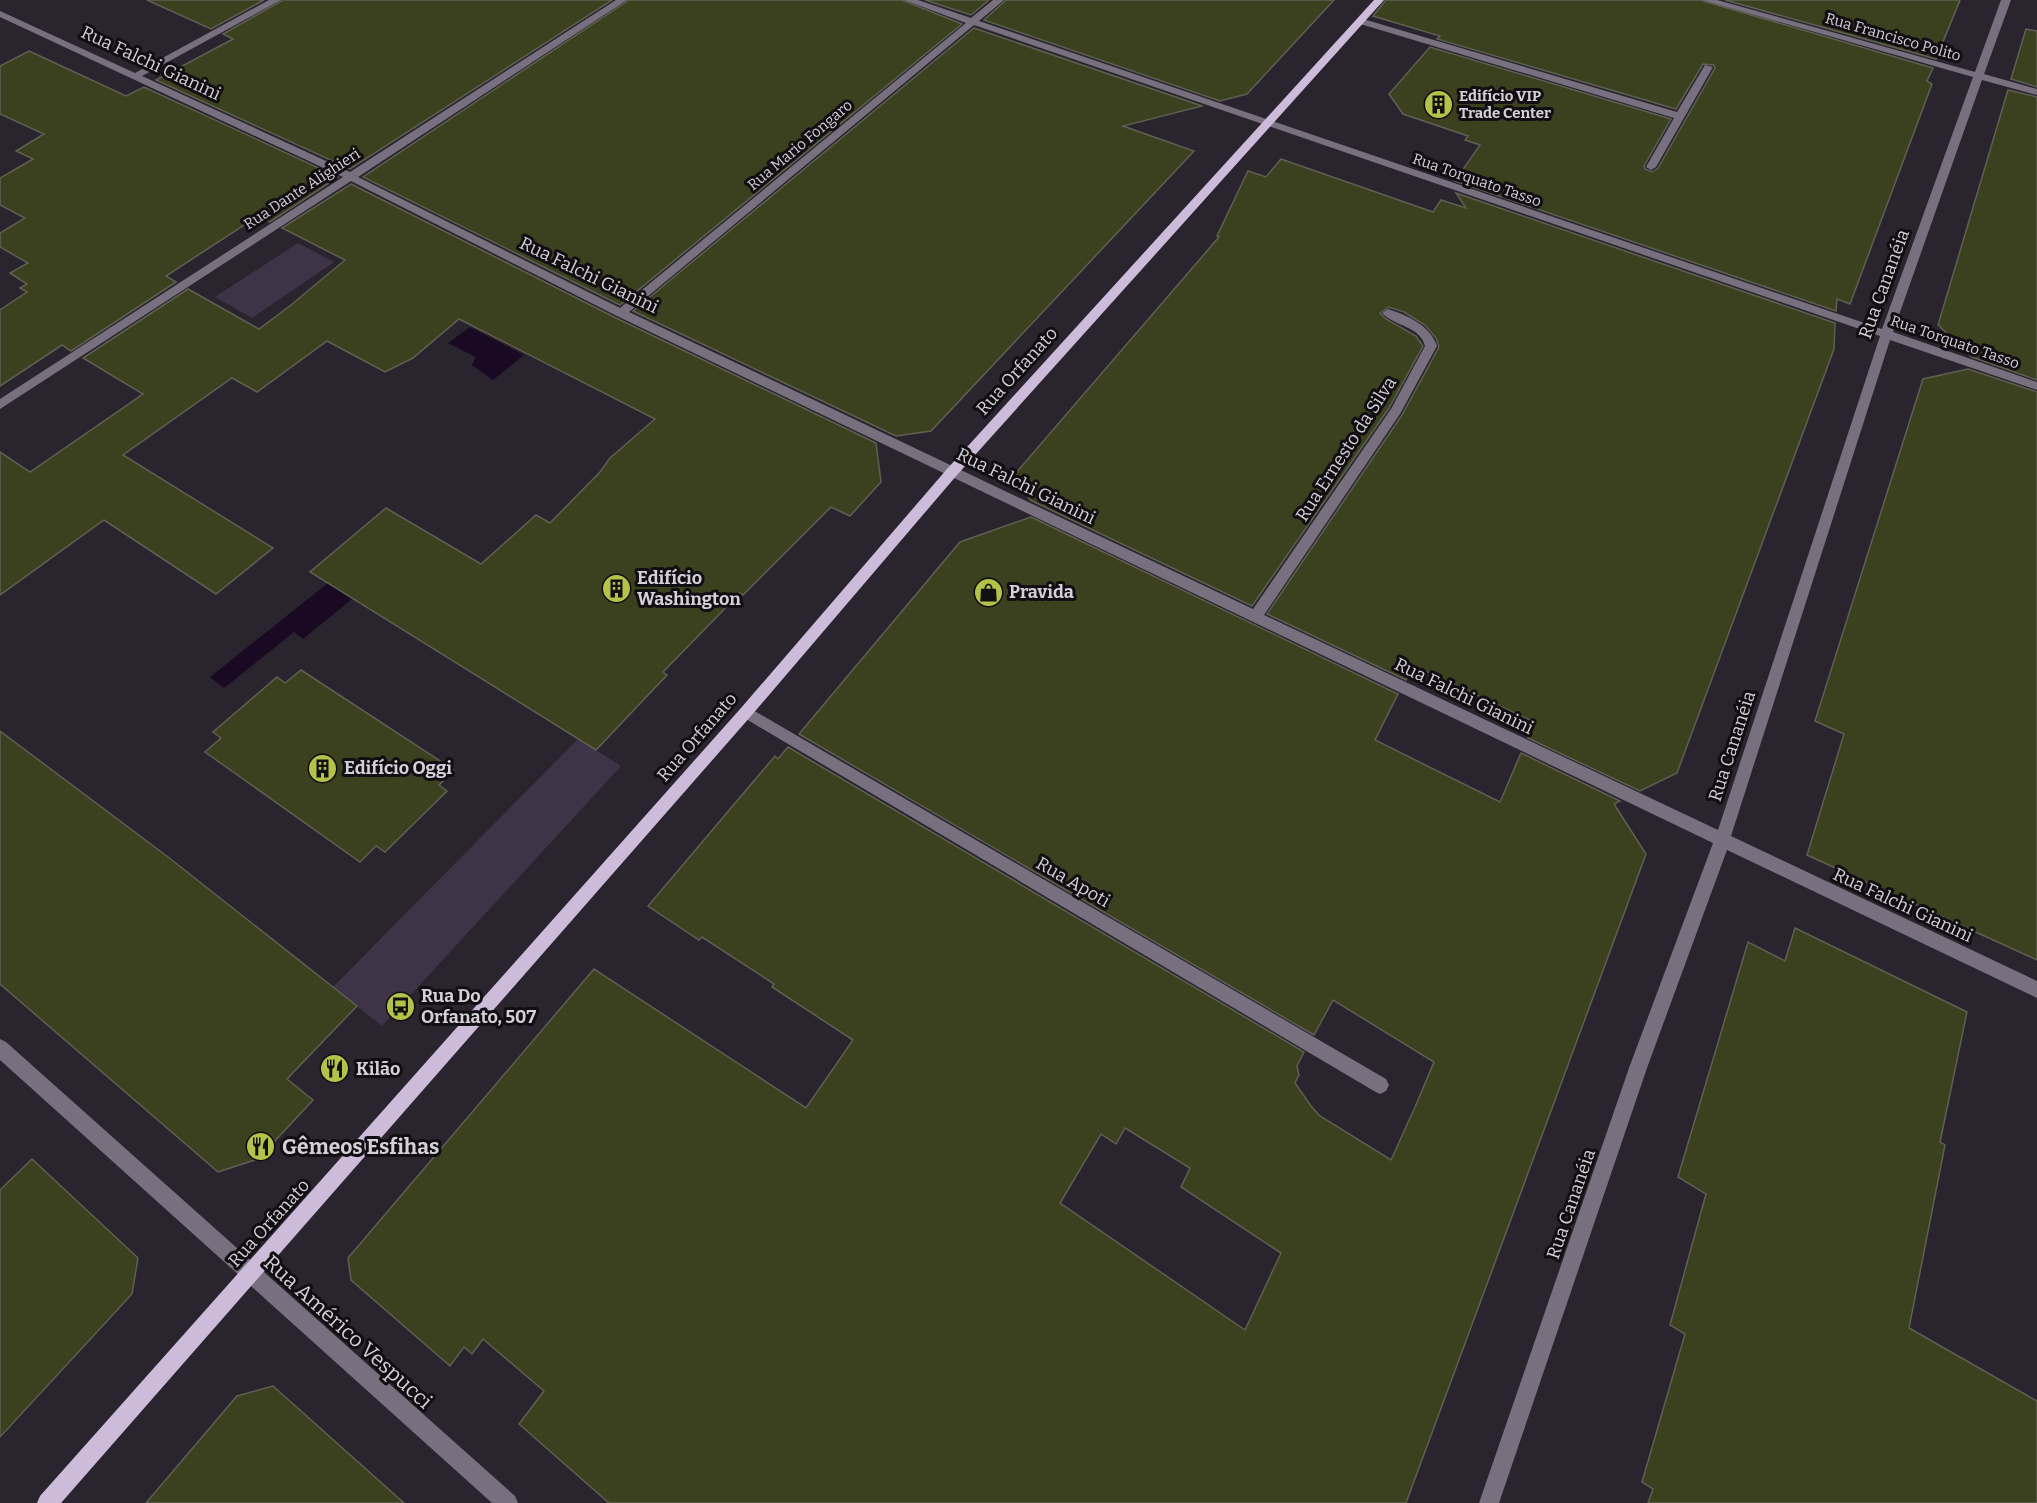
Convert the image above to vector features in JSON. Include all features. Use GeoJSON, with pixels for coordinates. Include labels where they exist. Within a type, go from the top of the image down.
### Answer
{"type":"FeatureCollection","features":[{"type":"Feature","properties":{"kind":"main road","name":"Rua Orfanato"},"geometry":{"type":"LineString","coordinates":[[47,1503],[746,712],[952,472],[1379,0]]}},
{"type":"Feature","properties":{"kind":"street"},"geometry":{"type":"LineString","coordinates":[[134,77],[276,0]]}},
{"type":"Feature","properties":{"kind":"street","name":"Rua Dante Alighieri"},"geometry":{"type":"LineString","coordinates":[[3,399],[622,0]]}},
{"type":"Feature","properties":{"kind":"street","name":"Rua Torquato Tasso"},"geometry":{"type":"LineString","coordinates":[[909,0],[2037,386]]}},
{"type":"Feature","properties":{"kind":"street","name":"Rua Mario Fongaro"},"geometry":{"type":"LineString","coordinates":[[621,313],[999,0]]}},
{"type":"Feature","properties":{"kind":"street","name":"Rua Francisco Polito"},"geometry":{"type":"LineString","coordinates":[[1707,0],[2037,92]]}},
{"type":"Feature","properties":{"kind":"street","name":"Rua Cananéia"},"geometry":{"type":"LineString","coordinates":[[1490,1503],[1638,1068],[1722,841],[1886,335],[2006,0]]}},
{"type":"Feature","properties":{"kind":"street","name":"Rua Falchi Gianini"},"geometry":{"type":"LineString","coordinates":[[0,14],[349,176],[621,313],[2037,990]]}},
{"type":"Feature","properties":{"kind":"street"},"geometry":{"type":"LineString","coordinates":[[1360,21],[1679,116]]}},
{"type":"Feature","properties":{"kind":"street"},"geometry":{"type":"LineString","coordinates":[[1651,167],[1708,67]]}},
{"type":"Feature","properties":{"kind":"street","name":"Rua Ernesto da Silva"},"geometry":{"type":"LineString","coordinates":[[1255,617],[1396,411],[1431,346],[1428,337],[1422,332],[1388,313]]}},
{"type":"Feature","properties":{"kind":"street","name":"Rua Apoti"},"geometry":{"type":"LineString","coordinates":[[746,712],[1380,1085]]}},
{"type":"Feature","properties":{"kind":"street","name":"Rua Américo Vespucci"},"geometry":{"type":"LineString","coordinates":[[0,1048],[507,1503]]}},
{"type":"Feature","properties":{"kind":"shaded area"},"geometry":{"type":"Polygon","coordinates":[[[298,243],[334,262],[252,318],[215,297],[298,243]]]}},
{"type":"Feature","properties":{"kind":"shaded area"},"geometry":{"type":"Polygon","coordinates":[[[470,327],[524,355],[493,380],[472,365],[476,357],[448,343],[470,327]]]}},
{"type":"Feature","properties":{"kind":"shaded area"},"geometry":{"type":"Polygon","coordinates":[[[328,583],[352,599],[303,639],[294,632],[224,688],[210,677],[328,583]]]}},
{"type":"Feature","properties":{"kind":"shaded area"},"geometry":{"type":"Polygon","coordinates":[[[578,739],[621,766],[382,1026],[333,987],[578,739]]]}},
{"type":"Feature","properties":{"kind":"building"},"geometry":{"type":"Polygon","coordinates":[[[147,0],[264,0],[211,29],[147,0]]]}},
{"type":"Feature","properties":{"kind":"building"},"geometry":{"type":"Polygon","coordinates":[[[283,0],[612,0],[350,169],[156,80],[233,39],[223,34],[283,0]]]}},
{"type":"Feature","properties":{"kind":"building"},"geometry":{"type":"Polygon","coordinates":[[[629,0],[902,0],[962,24],[620,305],[363,177],[629,0]]]}},
{"type":"Feature","properties":{"kind":"building"},"geometry":{"type":"Polygon","coordinates":[[[925,0],[989,0],[971,15],[925,0]]]}},
{"type":"Feature","properties":{"kind":"building"},"geometry":{"type":"Polygon","coordinates":[[[1006,0],[1334,0],[1247,94],[1220,101],[984,20],[1006,0]]]}},
{"type":"Feature","properties":{"kind":"building"},"geometry":{"type":"Polygon","coordinates":[[[1386,0],[1700,0],[1933,68],[1927,81],[1932,84],[1850,304],[1837,299],[1836,311],[1455,181],[1480,145],[1465,140],[1468,136],[1403,114],[1389,94],[1430,47],[1671,119],[1644,166],[1652,172],[1658,168],[1715,68],[1714,65],[1703,64],[1676,109],[1437,39],[1440,36],[1373,16],[1386,0]]]}},
{"type":"Feature","properties":{"kind":"building"},"geometry":{"type":"Polygon","coordinates":[[[1725,0],[1960,0],[1936,59],[1725,0]]]}},
{"type":"Feature","properties":{"kind":"building"},"geometry":{"type":"Polygon","coordinates":[[[974,28],[1202,106],[1123,126],[1194,151],[931,431],[896,436],[633,311],[974,28]]]}},
{"type":"Feature","properties":{"kind":"building"},"geometry":{"type":"Polygon","coordinates":[[[2026,29],[2037,31],[2037,87],[2011,79],[2026,29]]]}},
{"type":"Feature","properties":{"kind":"building"},"geometry":{"type":"Polygon","coordinates":[[[29,51],[126,96],[144,87],[338,177],[270,222],[258,216],[166,276],[176,282],[71,351],[62,345],[0,386],[0,310],[27,292],[20,288],[27,284],[10,273],[28,263],[0,247],[0,233],[25,218],[0,205],[0,178],[33,159],[16,151],[44,134],[0,114],[0,66],[29,51]]]}},
{"type":"Feature","properties":{"kind":"building"},"geometry":{"type":"Polygon","coordinates":[[[2008,90],[2037,97],[2037,380],[1972,357],[1938,325],[2008,90]]]}},
{"type":"Feature","properties":{"kind":"building"},"geometry":{"type":"Polygon","coordinates":[[[1281,159],[1433,212],[1441,200],[1466,208],[1456,193],[1835,323],[1834,349],[1677,773],[1640,791],[1528,738],[1534,722],[1413,665],[1406,680],[1267,614],[1402,415],[1439,347],[1436,338],[1425,325],[1404,312],[1389,307],[1380,313],[1386,319],[1416,336],[1423,346],[1389,408],[1252,606],[1030,500],[1015,474],[1219,237],[1217,236],[1248,171],[1266,177],[1281,159]]]}},
{"type":"Feature","properties":{"kind":"building"},"geometry":{"type":"Polygon","coordinates":[[[351,184],[616,318],[876,443],[881,482],[850,516],[831,507],[743,595],[740,593],[663,672],[667,675],[596,750],[310,572],[386,508],[481,564],[536,515],[550,523],[600,472],[610,458],[655,419],[459,319],[413,358],[385,372],[327,341],[257,392],[232,378],[123,455],[273,548],[216,594],[104,520],[0,595],[0,452],[30,472],[143,394],[83,358],[188,289],[259,329],[291,305],[345,260],[282,228],[351,184]]]}},
{"type":"Feature","properties":{"kind":"building"},"geometry":{"type":"Polygon","coordinates":[[[1968,369],[2037,392],[2037,960],[1807,855],[1844,734],[1815,721],[1923,379],[1968,369]]]}},
{"type":"Feature","properties":{"kind":"building"},"geometry":{"type":"Polygon","coordinates":[[[1031,517],[1398,694],[1375,740],[1500,802],[1521,753],[1620,801],[1614,804],[1646,854],[1406,1503],[609,1503],[519,1424],[544,1391],[483,1339],[472,1354],[464,1347],[450,1366],[351,1280],[348,1258],[594,969],[806,1108],[853,1040],[772,987],[774,984],[702,937],[699,940],[648,906],[775,756],[778,759],[788,747],[1304,1052],[1297,1066],[1299,1075],[1295,1083],[1311,1106],[1320,1116],[1391,1160],[1434,1062],[1333,1000],[1314,1035],[799,734],[960,542],[1031,517]],[[1125,1128],[1116,1144],[1101,1134],[1060,1203],[1245,1330],[1281,1253],[1181,1187],[1190,1168],[1125,1128]]]}},
{"type":"Feature","properties":{"kind":"building","name":"Edifício Oggi"},"geometry":{"type":"Polygon","coordinates":[[[301,670],[454,770],[439,785],[447,791],[385,852],[376,846],[360,862],[205,752],[221,738],[213,732],[277,677],[285,683],[301,670]]]}},
{"type":"Feature","properties":{"kind":"building"},"geometry":{"type":"Polygon","coordinates":[[[0,731],[168,857],[357,1006],[287,1079],[313,1100],[258,1159],[218,1172],[0,984],[0,731]]]}},
{"type":"Feature","properties":{"kind":"building"},"geometry":{"type":"Polygon","coordinates":[[[1795,928],[1967,1012],[1940,1142],[1945,1145],[1909,1328],[2037,1401],[2037,1503],[1648,1503],[1653,1489],[1642,1482],[1685,1334],[1670,1325],[1706,1194],[1678,1177],[1748,942],[1785,961],[1795,928]]]}},
{"type":"Feature","properties":{"kind":"building"},"geometry":{"type":"Polygon","coordinates":[[[32,1159],[138,1258],[132,1294],[0,1437],[0,1190],[32,1159]]]}},
{"type":"Feature","properties":{"kind":"building"},"geometry":{"type":"Polygon","coordinates":[[[273,1386],[404,1503],[146,1503],[237,1396],[273,1386]]]}},
{"type":"Feature","properties":{"kind":"place","name":"Edifício VIP Trade Center"},"geometry":{"type":"Point","coordinates":[1438,105]}},
{"type":"Feature","properties":{"kind":"place","name":"Edifício Washington"},"geometry":{"type":"Point","coordinates":[616,588]}},
{"type":"Feature","properties":{"kind":"place","name":"Pravida"},"geometry":{"type":"Point","coordinates":[988,592]}},
{"type":"Feature","properties":{"kind":"place","name":"Edifício Oggi"},"geometry":{"type":"Point","coordinates":[323,768]}},
{"type":"Feature","properties":{"kind":"place","name":"Rua Do Orfanato, 507"},"geometry":{"type":"Point","coordinates":[400,1006]}},
{"type":"Feature","properties":{"kind":"place","name":"Kilão"},"geometry":{"type":"Point","coordinates":[335,1069]}},
{"type":"Feature","properties":{"kind":"place","name":"Gêmeos Esfihas"},"geometry":{"type":"Point","coordinates":[261,1147]}}]}
